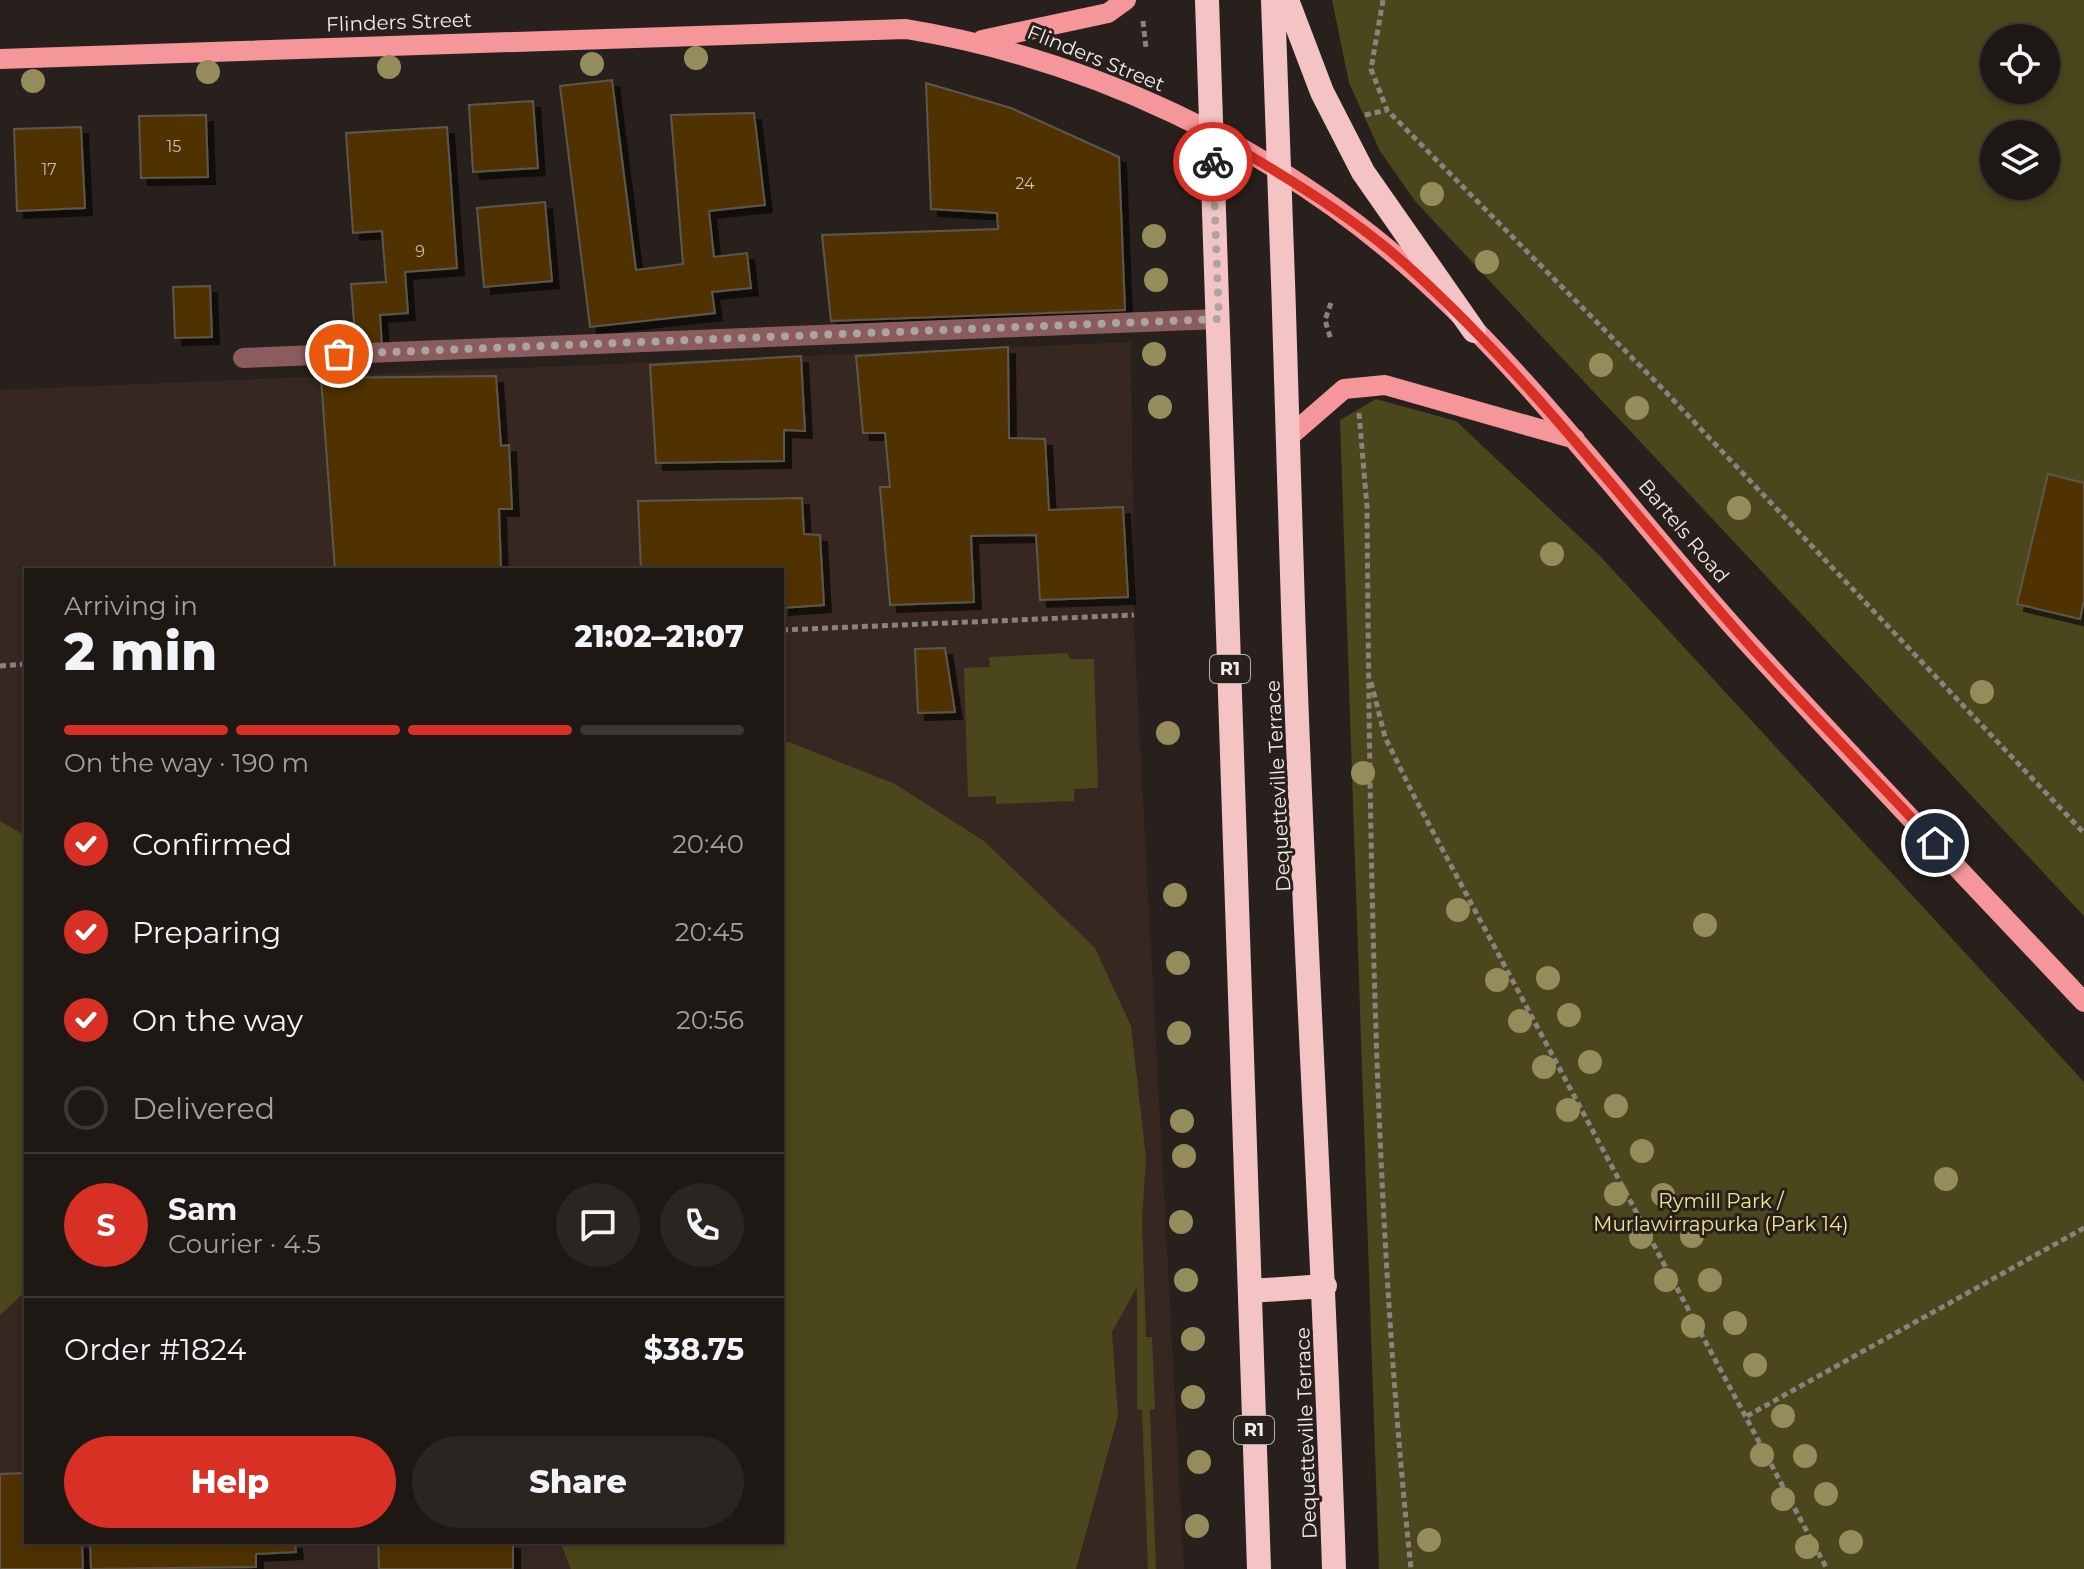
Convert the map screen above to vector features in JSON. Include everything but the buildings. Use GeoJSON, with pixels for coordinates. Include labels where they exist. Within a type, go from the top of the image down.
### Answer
{"type":"FeatureCollection","features":[{"type":"Feature","properties":{"kind":"highway","name":"R1"},"geometry":{"type":"LineString","coordinates":[[1207,0],[1259,1569]]}},
{"type":"Feature","properties":{"kind":"highway","name":"Dequetteville Terrace"},"geometry":{"type":"LineString","coordinates":[[1273,0],[1291,435],[1294,623],[1325,1286],[1334,1569]]}},
{"type":"Feature","properties":{"kind":"highway"},"geometry":{"type":"LineString","coordinates":[[1287,0],[1322,92],[1363,172],[1474,331]]}},
{"type":"Feature","properties":{"kind":"highway"},"geometry":{"type":"LineString","coordinates":[[1250,1291],[1325,1286]]}},
{"type":"Feature","properties":{"kind":"main road"},"geometry":{"type":"LineString","coordinates":[[978,41],[1108,13],[1133,4]]}},
{"type":"Feature","properties":{"kind":"main road","name":"Flinders Street"},"geometry":{"type":"LineString","coordinates":[[0,59],[906,29],[978,41],[1051,62],[1212,133]]}},
{"type":"Feature","properties":{"kind":"main road","name":"Bartels Road"},"geometry":{"type":"LineString","coordinates":[[1212,133],[1280,173],[1360,228],[1411,269],[1474,331],[1575,439],[1744,639],[2084,1002]]}},
{"type":"Feature","properties":{"kind":"main road"},"geometry":{"type":"LineString","coordinates":[[1291,435],[1344,389],[1385,385],[1575,439]]}},
{"type":"Feature","properties":{"kind":"street"},"geometry":{"type":"LineString","coordinates":[[243,358],[1219,319]]}},
{"type":"Feature","properties":{"kind":"path"},"geometry":{"type":"LineString","coordinates":[[1383,0],[1371,69],[1387,110],[1662,388],[2084,833]]}},
{"type":"Feature","properties":{"kind":"path"},"geometry":{"type":"LineString","coordinates":[[1133,4],[1146,48]]}},
{"type":"Feature","properties":{"kind":"path"},"geometry":{"type":"LineString","coordinates":[[1361,116],[1387,110]]}},
{"type":"Feature","properties":{"kind":"path"},"geometry":{"type":"LineString","coordinates":[[1331,303],[1325,320],[1331,340]]}},
{"type":"Feature","properties":{"kind":"path"},"geometry":{"type":"LineString","coordinates":[[1359,412],[1367,507],[1368,672],[1380,1127],[1400,1457],[1411,1569]]}},
{"type":"Feature","properties":{"kind":"path"},"geometry":{"type":"LineString","coordinates":[[784,630],[1134,615]]}},
{"type":"Feature","properties":{"kind":"path"},"geometry":{"type":"LineString","coordinates":[[0,666],[24,664]]}},
{"type":"Feature","properties":{"kind":"path"},"geometry":{"type":"LineString","coordinates":[[1368,672],[1385,737],[1416,800],[1827,1569]]}},
{"type":"Feature","properties":{"kind":"path"},"geometry":{"type":"LineString","coordinates":[[1747,1416],[2084,1228]]}},
{"type":"Feature","properties":{"kind":"shaded area"},"geometry":{"type":"Polygon","coordinates":[[[1131,342],[1134,629],[1184,1569],[0,1569],[0,390],[1131,342]]]}},
{"type":"Feature","properties":{"kind":"green space"},"geometry":{"type":"Polygon","coordinates":[[[1332,0],[2084,0],[2084,916],[1415,201],[1380,151],[1349,83],[1332,0]]]}},
{"type":"Feature","properties":{"kind":"green space","name":"Rymill Park / Murlawirrapurka (Park 14)"},"geometry":{"type":"Polygon","coordinates":[[[1376,399],[1456,421],[1600,556],[2084,1082],[2084,1569],[1379,1569],[1340,420],[1376,399]]]}},
{"type":"Feature","properties":{"kind":"green space"},"geometry":{"type":"Polygon","coordinates":[[[1068,653],[1069,659],[1094,659],[1098,788],[1074,789],[1074,801],[996,804],[996,796],[968,797],[964,668],[990,667],[989,657],[1068,653]]]}},
{"type":"Feature","properties":{"kind":"green space"},"geometry":{"type":"Polygon","coordinates":[[[789,742],[895,784],[984,841],[1095,948],[1131,1026],[1146,1158],[1142,1221],[1146,1337],[1152,1337],[1155,1409],[1150,1410],[1156,1569],[1148,1569],[1142,1410],[1137,1409],[1137,1287],[1112,1332],[1118,1416],[1076,1569],[571,1569],[561,1544],[784,1544],[784,743],[789,742]]]}},
{"type":"Feature","properties":{"kind":"green space"},"geometry":{"type":"Polygon","coordinates":[[[0,821],[24,835],[24,1293],[0,1315],[0,821]]]}},
{"type":"Feature","properties":{"kind":"way so far"},"geometry":{"type":"LineString","coordinates":[[339,354],[1219,319],[1213,162]]}},
{"type":"Feature","properties":{"kind":"route"},"geometry":{"type":"LineString","coordinates":[[1213,162],[1212,133],[1280,173],[1360,228],[1411,269],[1575,439],[1744,639],[1935,843]]}}]}
